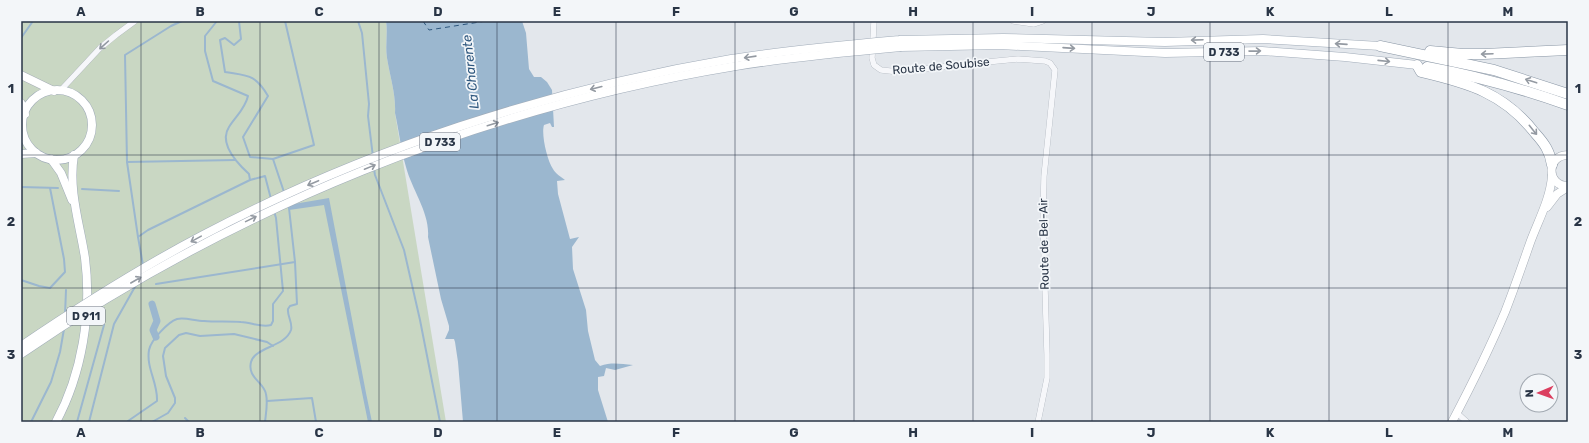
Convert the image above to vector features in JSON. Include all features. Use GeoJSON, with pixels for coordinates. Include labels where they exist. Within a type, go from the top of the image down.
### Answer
{"type":"FeatureCollection","features":[{"type":"Feature","properties":{"kind":"highway"},"geometry":{"type":"LineString","coordinates":[[1380,46],[1463,54],[1568,50]]}},
{"type":"Feature","properties":{"kind":"highway","name":"D 733"},"geometry":{"type":"LineString","coordinates":[[1380,46],[1494,70],[1568,94]]}},
{"type":"Feature","properties":{"kind":"highway"},"geometry":{"type":"LineString","coordinates":[[1417,65],[1421,72],[1467,84],[1492,95],[1510,106],[1526,120],[1547,147],[1552,165]]}},
{"type":"Feature","properties":{"kind":"highway","name":"D 733"},"geometry":{"type":"LineString","coordinates":[[1417,65],[1515,86],[1568,105]]}},
{"type":"Feature","properties":{"kind":"main road","name":"D 733"},"geometry":{"type":"LineString","coordinates":[[21,346],[92,298],[203,235],[296,190],[343,170],[427,138],[536,103],[649,75],[733,59],[831,46],[901,44],[1003,38],[1165,42],[1263,39],[1380,46]]}},
{"type":"Feature","properties":{"kind":"main road","name":"D 733"},"geometry":{"type":"LineString","coordinates":[[21,354],[121,289],[226,232],[290,201],[356,173],[419,149],[530,113],[611,91],[654,82],[769,61],[901,44],[991,45],[1165,53],[1262,51],[1345,57],[1417,65]]}},
{"type":"Feature","properties":{"kind":"main road"},"geometry":{"type":"LineString","coordinates":[[21,75],[57,90],[71,93],[81,100],[88,108],[92,119],[92,130],[88,141],[74,156],[63,159],[51,159],[36,153],[29,146],[25,136],[21,103]]}},
{"type":"Feature","properties":{"kind":"main road"},"geometry":{"type":"LineString","coordinates":[[23,117],[27,108],[34,99],[43,93],[57,90]]}},
{"type":"Feature","properties":{"kind":"main road"},"geometry":{"type":"LineString","coordinates":[[21,154],[36,153]]}},
{"type":"Feature","properties":{"kind":"main road"},"geometry":{"type":"LineString","coordinates":[[1452,422],[1500,324],[1536,227],[1544,210],[1550,190],[1552,165],[1559,157],[1568,155]]}},
{"type":"Feature","properties":{"kind":"main road","name":"D 911"},"geometry":{"type":"LineString","coordinates":[[56,422],[72,384],[78,363],[86,314],[85,260],[75,206],[72,169],[74,156]]}},
{"type":"Feature","properties":{"kind":"main road","name":"D 911"},"geometry":{"type":"LineString","coordinates":[[51,159],[61,173],[75,206]]}},
{"type":"Feature","properties":{"kind":"main road"},"geometry":{"type":"LineString","coordinates":[[1552,176],[1559,184],[1568,187]]}},
{"type":"Feature","properties":{"kind":"main road"},"geometry":{"type":"LineString","coordinates":[[1544,210],[1557,194],[1568,187]]}},
{"type":"Feature","properties":{"kind":"street"},"geometry":{"type":"LineString","coordinates":[[57,90],[100,48],[135,21]]}},
{"type":"Feature","properties":{"kind":"street","name":"Route de Soubise"},"geometry":{"type":"LineString","coordinates":[[874,21],[872,58],[874,65],[881,70],[899,72],[1018,59],[1045,61],[1052,66]]}},
{"type":"Feature","properties":{"kind":"street"},"geometry":{"type":"LineString","coordinates":[[1013,21],[1034,24],[1043,21]]}},
{"type":"Feature","properties":{"kind":"street","name":"Route de Bel-Air"},"geometry":{"type":"LineString","coordinates":[[1038,422],[1043,401],[1047,354],[1043,221],[1044,176],[1055,76],[1052,66]]}},
{"type":"Feature","properties":{"kind":"street"},"geometry":{"type":"LineString","coordinates":[[1457,413],[1467,422]]}},
{"type":"Feature","properties":{"kind":"green space"},"geometry":{"type":"Polygon","coordinates":[[[21,21],[386,21],[386,53],[394,92],[395,113],[446,422],[21,422],[21,21]]]}},
{"type":"Feature","properties":{"kind":"water","name":"La Charente"},"geometry":{"type":"Polygon","coordinates":[[[386,21],[522,21],[526,33],[529,69],[534,77],[541,77],[547,82],[552,90],[554,127],[552,127],[550,123],[544,125],[544,141],[551,165],[555,172],[565,180],[557,181],[558,194],[570,239],[579,237],[572,247],[573,269],[586,310],[588,331],[595,360],[600,366],[612,364],[633,365],[615,370],[606,368],[604,376],[598,377],[598,390],[608,422],[463,422],[455,342],[454,339],[445,339],[449,326],[441,299],[424,210],[409,176],[401,147],[395,113],[394,92],[387,58],[386,21]]]}},
{"type":"Feature","properties":{"kind":"water"},"geometry":{"type":"Polygon","coordinates":[[[329,198],[372,422],[368,422],[324,205],[289,210],[288,205],[329,198]]]}},
{"type":"Feature","properties":{"kind":"waterway"},"geometry":{"type":"LineString","coordinates":[[21,38],[33,21]]}},
{"type":"Feature","properties":{"kind":"waterway"},"geometry":{"type":"LineString","coordinates":[[182,21],[171,26],[125,55],[127,162],[138,237],[148,230],[250,180],[249,174],[231,153],[226,140],[226,133],[243,109],[248,96],[213,81],[205,51],[205,36],[217,21]]}},
{"type":"Feature","properties":{"kind":"waterway"},"geometry":{"type":"LineString","coordinates":[[239,21],[241,39],[234,45],[225,38],[220,40],[225,72],[250,77],[259,84],[268,96],[243,137],[250,157],[273,159],[314,145],[285,21]]}},
{"type":"Feature","properties":{"kind":"waterway"},"geometry":{"type":"LineString","coordinates":[[358,21],[362,33],[369,104],[368,116],[373,157]]}},
{"type":"Feature","properties":{"kind":"waterway"},"geometry":{"type":"LineString","coordinates":[[273,159],[284,192]]}},
{"type":"Feature","properties":{"kind":"waterway"},"geometry":{"type":"LineString","coordinates":[[127,162],[235,160]]}},
{"type":"Feature","properties":{"kind":"waterway"},"geometry":{"type":"LineString","coordinates":[[374,169],[404,250],[420,320],[440,422]]}},
{"type":"Feature","properties":{"kind":"waterway"},"geometry":{"type":"LineString","coordinates":[[250,180],[265,176],[271,199]]}},
{"type":"Feature","properties":{"kind":"waterway"},"geometry":{"type":"LineString","coordinates":[[21,187],[58,188]]}},
{"type":"Feature","properties":{"kind":"waterway"},"geometry":{"type":"LineString","coordinates":[[21,280],[50,288],[65,272],[64,259],[50,188]]}},
{"type":"Feature","properties":{"kind":"waterway"},"geometry":{"type":"LineString","coordinates":[[82,189],[119,191]]}},
{"type":"Feature","properties":{"kind":"waterway"},"geometry":{"type":"LineString","coordinates":[[156,284],[295,262],[289,208]]}},
{"type":"Feature","properties":{"kind":"waterway"},"geometry":{"type":"LineString","coordinates":[[128,421],[157,401],[156,388],[149,363],[149,350],[156,337],[173,321],[183,318],[201,321],[244,322],[263,326],[271,325],[273,321],[273,304],[283,291],[276,218],[274,211]]}},
{"type":"Feature","properties":{"kind":"waterway"},"geometry":{"type":"LineString","coordinates":[[138,237],[143,265]]}},
{"type":"Feature","properties":{"kind":"waterway"},"geometry":{"type":"LineString","coordinates":[[265,422],[267,397],[265,390],[253,376],[250,367],[251,362],[258,353],[283,340],[288,336],[291,330],[288,309],[290,306],[297,304],[295,262]]}},
{"type":"Feature","properties":{"kind":"waterway"},"geometry":{"type":"LineString","coordinates":[[89,422],[114,324],[136,285]]}},
{"type":"Feature","properties":{"kind":"waterway"},"geometry":{"type":"LineString","coordinates":[[65,315],[66,290]]}},
{"type":"Feature","properties":{"kind":"waterway"},"geometry":{"type":"LineString","coordinates":[[152,304],[157,321],[153,330],[156,337]]}},
{"type":"Feature","properties":{"kind":"waterway"},"geometry":{"type":"LineString","coordinates":[[77,422],[104,325]]}},
{"type":"Feature","properties":{"kind":"waterway"},"geometry":{"type":"LineString","coordinates":[[31,422],[51,382],[60,352],[64,329]]}},
{"type":"Feature","properties":{"kind":"waterway"},"geometry":{"type":"LineString","coordinates":[[152,422],[168,413],[175,403],[175,398],[166,376],[163,356],[165,348],[179,335],[186,333],[200,336],[234,334],[267,342],[273,346]]}},
{"type":"Feature","properties":{"kind":"waterway"},"geometry":{"type":"LineString","coordinates":[[267,401],[312,398],[316,422]]}},
{"type":"Feature","properties":{"kind":"waterway"},"geometry":{"type":"LineString","coordinates":[[185,418],[189,422]]}},
{"type":"Feature","properties":{"kind":"ferry route"},"geometry":{"type":"LineString","coordinates":[[423,21],[429,30],[486,21]]}}]}
